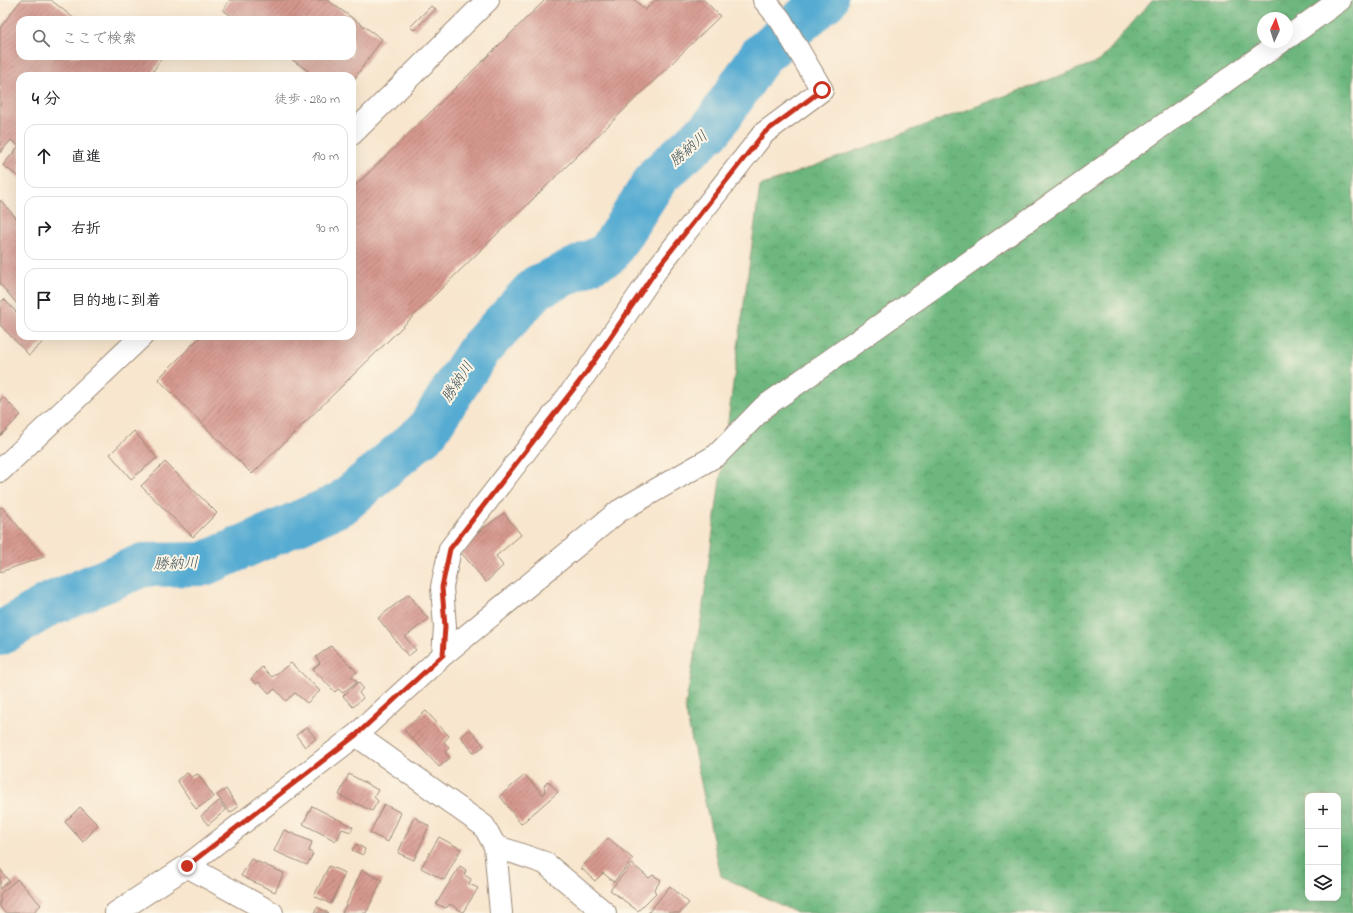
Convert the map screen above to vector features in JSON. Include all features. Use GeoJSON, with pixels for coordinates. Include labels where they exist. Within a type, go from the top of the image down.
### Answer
{"type":"FeatureCollection","features":[{"type":"Feature","properties":{"kind":"street"},"geometry":{"type":"LineString","coordinates":[[356,130],[488,0]]}},
{"type":"Feature","properties":{"kind":"street"},"geometry":{"type":"LineString","coordinates":[[443,655],[445,627],[442,587],[450,549],[586,373],[659,266],[764,133],[822,90],[780,19],[764,0]]}},
{"type":"Feature","properties":{"kind":"street"},"geometry":{"type":"LineString","coordinates":[[1293,34],[1340,0]]}},
{"type":"Feature","properties":{"kind":"street"},"geometry":{"type":"LineString","coordinates":[[116,913],[187,866],[356,735],[443,655],[619,512],[717,455],[764,407],[1273,48]]}},
{"type":"Feature","properties":{"kind":"street"},"geometry":{"type":"LineString","coordinates":[[0,471],[138,340]]}},
{"type":"Feature","properties":{"kind":"street"},"geometry":{"type":"LineString","coordinates":[[356,735],[484,826],[495,846],[502,913]]}},
{"type":"Feature","properties":{"kind":"street"},"geometry":{"type":"LineString","coordinates":[[495,846],[545,863],[605,913]]}},
{"type":"Feature","properties":{"kind":"street"},"geometry":{"type":"LineString","coordinates":[[187,866],[272,913]]}},
{"type":"Feature","properties":{"kind":"green space"},"geometry":{"type":"Polygon","coordinates":[[[1152,0],[1353,0],[1353,913],[797,913],[721,876],[685,708],[701,620],[760,186],[1100,61],[1152,0]]]}},
{"type":"Feature","properties":{"kind":"building"},"geometry":{"type":"Polygon","coordinates":[[[21,0],[51,0],[71,16],[16,16],[16,60],[160,60],[153,72],[16,72],[16,144],[11,140],[0,153],[0,28],[21,0]]]}},
{"type":"Feature","properties":{"kind":"building"},"geometry":{"type":"Polygon","coordinates":[[[230,0],[327,0],[350,16],[231,16],[223,10],[230,0]]]}},
{"type":"Feature","properties":{"kind":"building"},"geometry":{"type":"Polygon","coordinates":[[[545,0],[635,0],[645,10],[655,0],[704,0],[720,16],[252,474],[158,379],[197,340],[356,340],[356,185],[545,0]]]}},
{"type":"Feature","properties":{"kind":"building"},"geometry":{"type":"Polygon","coordinates":[[[431,6],[436,9],[414,30],[410,27],[431,6]]]}},
{"type":"Feature","properties":{"kind":"building"},"geometry":{"type":"Polygon","coordinates":[[[356,21],[382,39],[356,76],[356,72],[309,72],[293,60],[356,60],[356,21]]]}},
{"type":"Feature","properties":{"kind":"building"},"geometry":{"type":"Polygon","coordinates":[[[16,150],[16,175],[3,165],[16,150]]]}},
{"type":"Feature","properties":{"kind":"building"},"geometry":{"type":"Polygon","coordinates":[[[0,200],[16,218],[16,302],[0,284],[0,200]]]}},
{"type":"Feature","properties":{"kind":"building"},"geometry":{"type":"Polygon","coordinates":[[[4,299],[16,312],[16,340],[44,341],[29,355],[0,325],[0,303],[4,299]]]}},
{"type":"Feature","properties":{"kind":"building"},"geometry":{"type":"Polygon","coordinates":[[[3,397],[21,415],[0,436],[0,400],[3,397]]]}},
{"type":"Feature","properties":{"kind":"building"},"geometry":{"type":"Polygon","coordinates":[[[134,431],[157,458],[131,479],[110,454],[134,431]]]}},
{"type":"Feature","properties":{"kind":"building"},"geometry":{"type":"Polygon","coordinates":[[[165,462],[217,513],[193,537],[141,486],[165,462]]]}},
{"type":"Feature","properties":{"kind":"building"},"geometry":{"type":"Polygon","coordinates":[[[2,507],[44,557],[0,572],[0,508],[2,507]]]}},
{"type":"Feature","properties":{"kind":"building"},"geometry":{"type":"Polygon","coordinates":[[[504,513],[521,535],[496,556],[503,566],[486,582],[457,548],[504,513]]]}},
{"type":"Feature","properties":{"kind":"building"},"geometry":{"type":"Polygon","coordinates":[[[409,594],[428,619],[405,637],[416,650],[408,656],[378,618],[409,594]]]}},
{"type":"Feature","properties":{"kind":"building"},"geometry":{"type":"Polygon","coordinates":[[[331,646],[357,672],[351,677],[357,681],[343,693],[338,689],[335,692],[313,669],[320,663],[316,657],[331,646]]]}},
{"type":"Feature","properties":{"kind":"building"},"geometry":{"type":"Polygon","coordinates":[[[291,663],[320,691],[307,703],[295,693],[286,701],[275,689],[269,693],[259,682],[256,684],[251,679],[262,667],[272,677],[291,663]]]}},
{"type":"Feature","properties":{"kind":"building"},"geometry":{"type":"Polygon","coordinates":[[[358,682],[363,688],[359,693],[363,698],[353,707],[343,696],[358,682]]]}},
{"type":"Feature","properties":{"kind":"building"},"geometry":{"type":"Polygon","coordinates":[[[426,711],[449,736],[444,742],[449,748],[445,752],[450,758],[439,767],[404,730],[426,711]]]}},
{"type":"Feature","properties":{"kind":"building"},"geometry":{"type":"Polygon","coordinates":[[[307,727],[316,739],[305,747],[296,735],[307,727]]]}},
{"type":"Feature","properties":{"kind":"building"},"geometry":{"type":"Polygon","coordinates":[[[470,729],[484,746],[474,753],[461,737],[470,729]]]}},
{"type":"Feature","properties":{"kind":"building"},"geometry":{"type":"Polygon","coordinates":[[[187,773],[191,777],[198,774],[214,797],[196,809],[177,780],[187,773]]]}},
{"type":"Feature","properties":{"kind":"building"},"geometry":{"type":"Polygon","coordinates":[[[349,774],[378,790],[374,797],[378,801],[372,811],[339,795],[349,774]]]}},
{"type":"Feature","properties":{"kind":"building"},"geometry":{"type":"Polygon","coordinates":[[[525,775],[543,795],[545,791],[544,786],[548,781],[558,792],[521,824],[500,796],[525,775]]]}},
{"type":"Feature","properties":{"kind":"building"},"geometry":{"type":"Polygon","coordinates":[[[226,789],[238,807],[230,813],[217,795],[226,789]]]}},
{"type":"Feature","properties":{"kind":"building"},"geometry":{"type":"Polygon","coordinates":[[[219,801],[226,810],[208,825],[201,816],[219,801]]]}},
{"type":"Feature","properties":{"kind":"building"},"geometry":{"type":"Polygon","coordinates":[[[384,804],[401,813],[388,842],[370,833],[384,804]]]}},
{"type":"Feature","properties":{"kind":"building"},"geometry":{"type":"Polygon","coordinates":[[[312,806],[353,827],[351,832],[342,829],[336,841],[303,824],[312,806]]]}},
{"type":"Feature","properties":{"kind":"building"},"geometry":{"type":"Polygon","coordinates":[[[80,807],[98,825],[83,842],[65,822],[80,807]]]}},
{"type":"Feature","properties":{"kind":"building"},"geometry":{"type":"Polygon","coordinates":[[[414,817],[429,826],[414,860],[398,853],[414,817]]]}},
{"type":"Feature","properties":{"kind":"building"},"geometry":{"type":"Polygon","coordinates":[[[284,830],[312,842],[309,851],[313,854],[307,865],[274,851],[284,830]]]}},
{"type":"Feature","properties":{"kind":"building"},"geometry":{"type":"Polygon","coordinates":[[[439,837],[461,849],[444,880],[421,868],[439,837]]]}},
{"type":"Feature","properties":{"kind":"building"},"geometry":{"type":"Polygon","coordinates":[[[608,838],[633,859],[614,882],[603,873],[595,881],[581,868],[608,838]]]}},
{"type":"Feature","properties":{"kind":"building"},"geometry":{"type":"Polygon","coordinates":[[[356,844],[365,849],[363,855],[352,850],[356,844]]]}},
{"type":"Feature","properties":{"kind":"building"},"geometry":{"type":"Polygon","coordinates":[[[251,859],[284,873],[275,892],[241,876],[251,859]]]}},
{"type":"Feature","properties":{"kind":"building"},"geometry":{"type":"Polygon","coordinates":[[[632,864],[649,878],[653,875],[661,880],[654,890],[656,893],[638,911],[610,890],[632,864]]]}},
{"type":"Feature","properties":{"kind":"building"},"geometry":{"type":"Polygon","coordinates":[[[329,866],[345,873],[331,904],[314,896],[329,866]]]}},
{"type":"Feature","properties":{"kind":"building"},"geometry":{"type":"Polygon","coordinates":[[[460,866],[466,870],[464,875],[471,879],[469,884],[478,888],[463,912],[450,904],[446,908],[436,904],[460,866]]]}},
{"type":"Feature","properties":{"kind":"building"},"geometry":{"type":"Polygon","coordinates":[[[0,869],[9,881],[0,889],[0,869]]]}},
{"type":"Feature","properties":{"kind":"building"},"geometry":{"type":"Polygon","coordinates":[[[362,870],[382,880],[366,913],[342,913],[362,870]]]}},
{"type":"Feature","properties":{"kind":"building"},"geometry":{"type":"Polygon","coordinates":[[[17,879],[41,905],[32,913],[5,913],[0,907],[0,894],[17,879]]]}},
{"type":"Feature","properties":{"kind":"building"},"geometry":{"type":"Polygon","coordinates":[[[670,886],[689,903],[680,913],[648,913],[670,886]]]}},
{"type":"Feature","properties":{"kind":"building"},"geometry":{"type":"Polygon","coordinates":[[[317,907],[329,913],[314,913],[317,907]]]}},
{"type":"Feature","properties":{"kind":"waterway","name":"勝納川"},"geometry":{"type":"LineString","coordinates":[[0,634],[50,604],[143,565],[204,564],[341,504],[426,432],[479,350],[537,287],[608,254],[658,176],[713,127],[761,55],[826,0]]}},
{"type":"Feature","properties":{"kind":"route"},"geometry":{"type":"LineString","coordinates":[[187,866],[356,735],[443,655],[445,627],[442,587],[450,549],[586,373],[659,266],[764,133],[822,90]]}}]}
